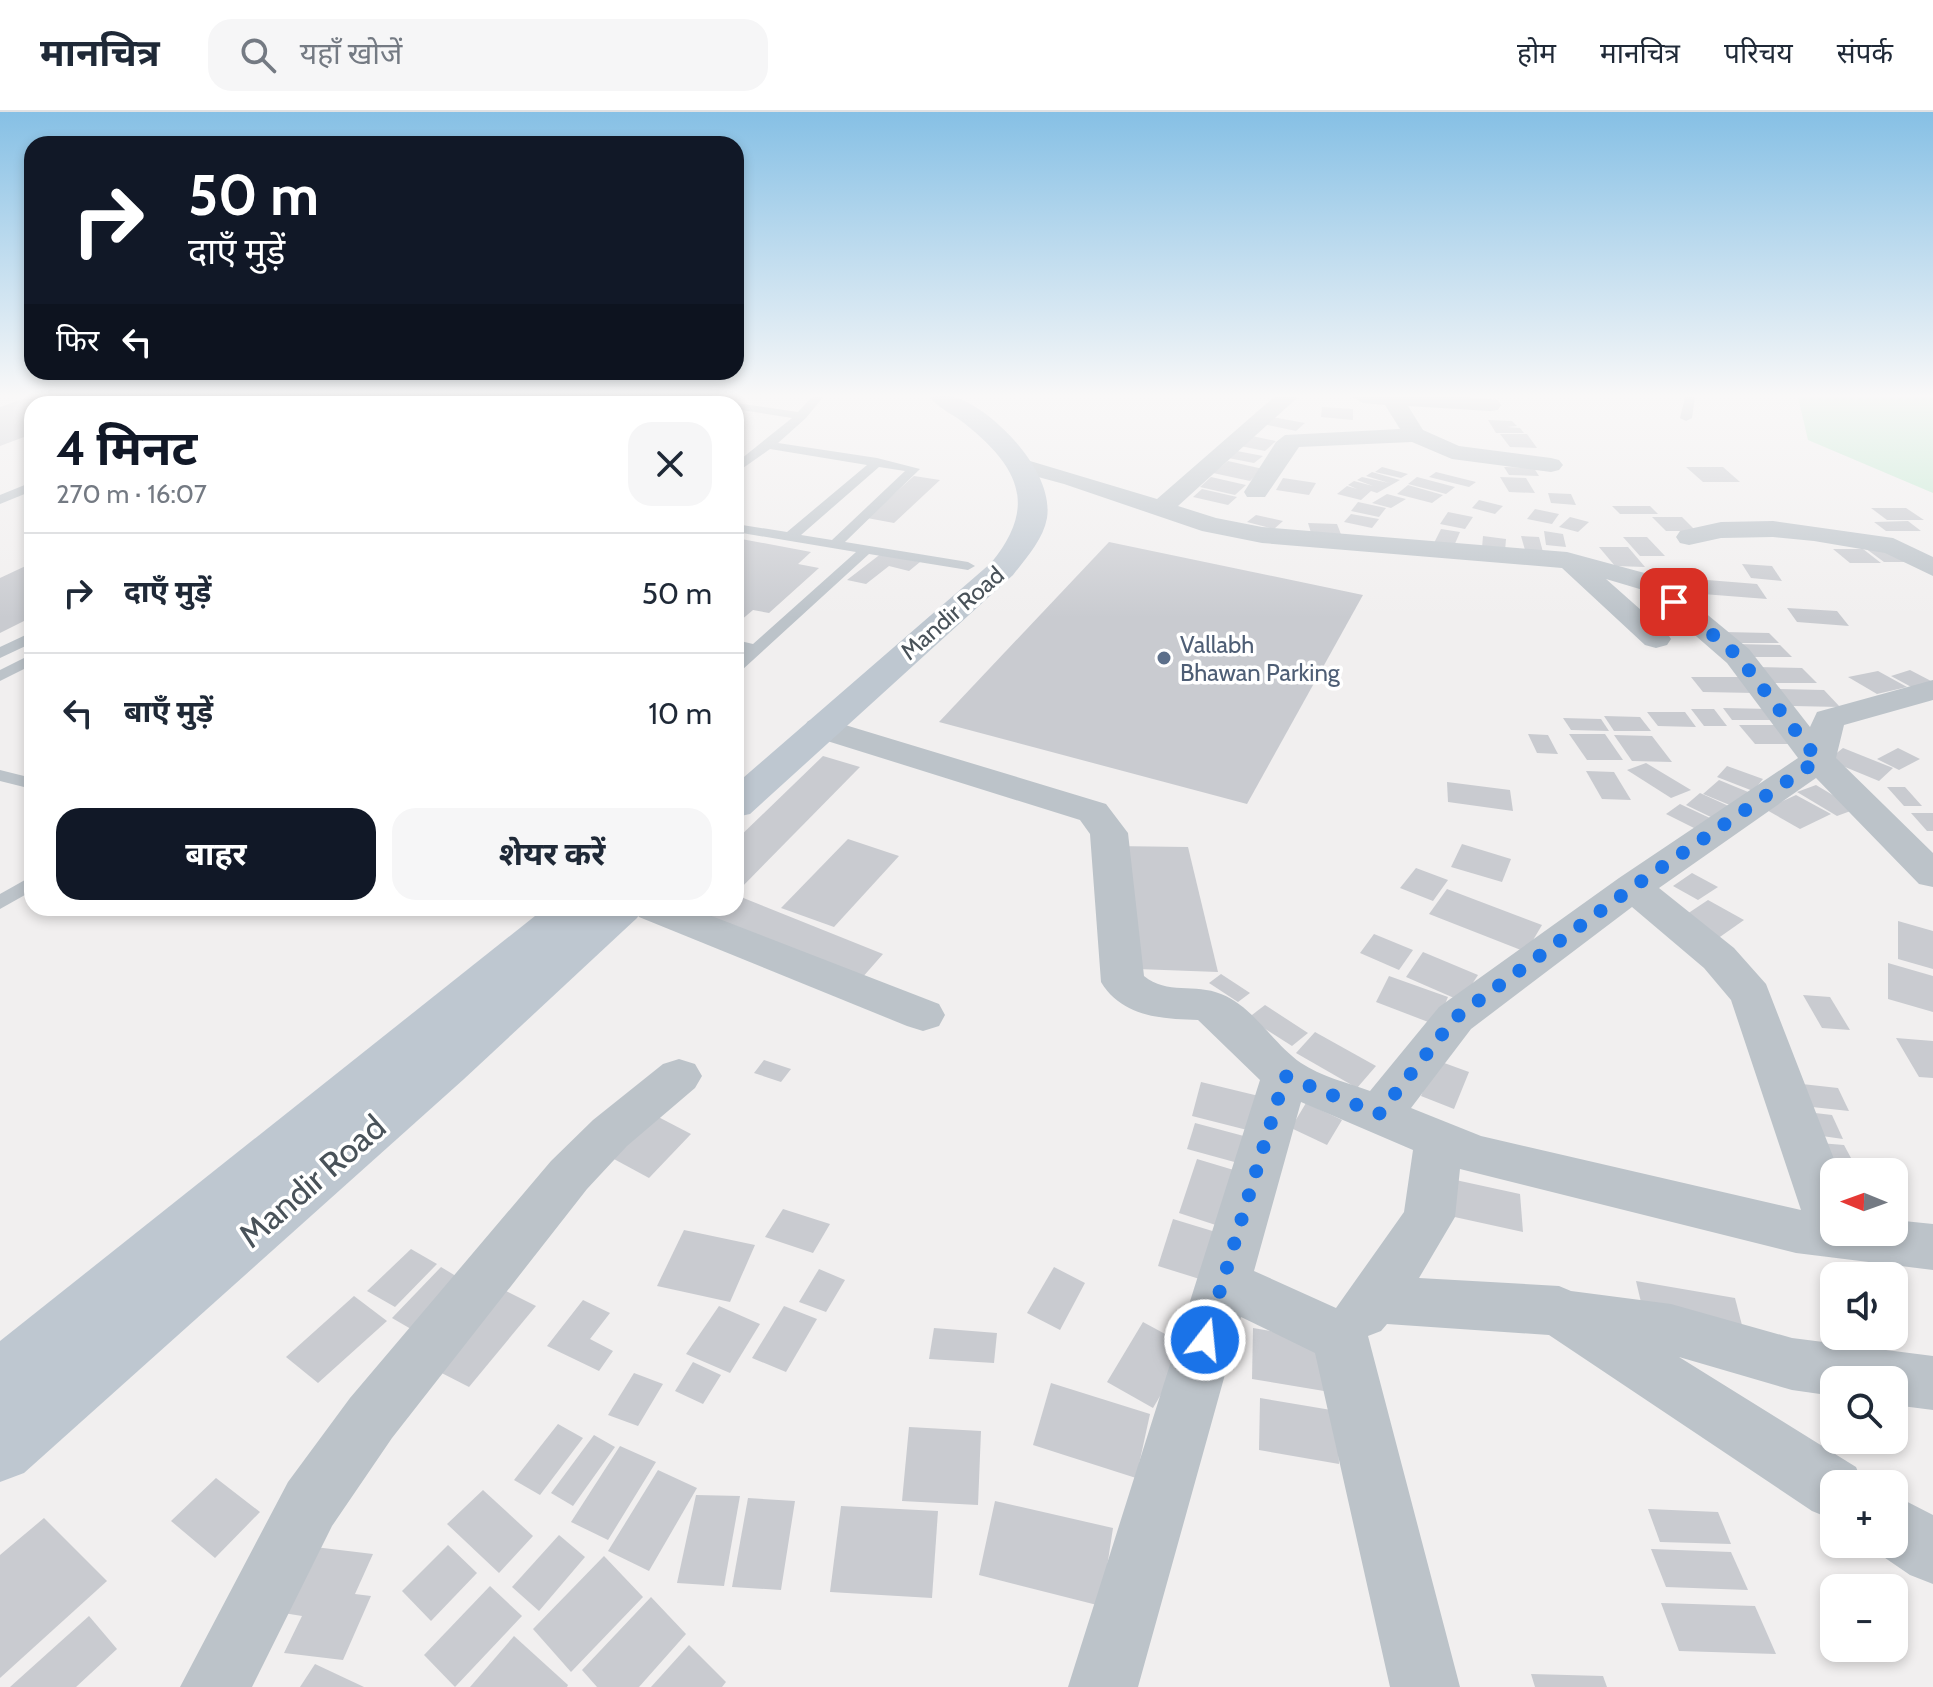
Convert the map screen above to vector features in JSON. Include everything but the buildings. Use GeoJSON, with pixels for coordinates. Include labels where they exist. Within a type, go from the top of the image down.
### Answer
{"type":"FeatureCollection","features":[{"type":"Feature","properties":{"kind":"street","name":"Mandir Road"},"geometry":{"type":"LineString","coordinates":[[744,760],[968,566],[1003,529],[1006,489],[996,470]]}},
{"type":"Feature","properties":{"kind":"street","name":"Mandir Road"},"geometry":{"type":"LineString","coordinates":[[744,798],[1002,569],[1024,545],[1034,511],[1030,483],[1023,470]]}},
{"type":"Feature","properties":{"kind":"street"},"geometry":{"type":"LineString","coordinates":[[1039,470],[1211,525],[1262,535],[1567,560],[1653,584],[1738,656],[1818,760],[1933,875]]}},
{"type":"Feature","properties":{"kind":"street"},"geometry":{"type":"LineString","coordinates":[[1162,507],[1203,470]]}},
{"type":"Feature","properties":{"kind":"street"},"geometry":{"type":"LineString","coordinates":[[1256,492],[1269,470]]}},
{"type":"Feature","properties":{"kind":"street"},"geometry":{"type":"LineString","coordinates":[[1689,537],[1721,530],[1773,529],[1814,533],[1893,546],[1933,568]]}},
{"type":"Feature","properties":{"kind":"street"},"geometry":{"type":"LineString","coordinates":[[1567,560],[1656,639]]}},
{"type":"Feature","properties":{"kind":"street"},"geometry":{"type":"LineString","coordinates":[[1379,1114],[1455,1018],[1633,887],[1818,760],[1829,719],[1884,701],[1933,690]]}},
{"type":"Feature","properties":{"kind":"street"},"geometry":{"type":"LineString","coordinates":[[820,728],[1093,812],[1109,833],[1123,982],[1137,994],[1160,1003],[1207,1005],[1222,1014],[1285,1076],[1473,1154],[1796,1231],[1820,1232]]}},
{"type":"Feature","properties":{"kind":"street"},"geometry":{"type":"LineString","coordinates":[[1633,887],[1719,958],[1751,995],[1820,1190]]}},
{"type":"Feature","properties":{"kind":"street","name":"Mandir Road"},"geometry":{"type":"LineString","coordinates":[[0,1450],[294,1167],[564,916]]}},
{"type":"Feature","properties":{"kind":"street","name":"Mandir Road"},"geometry":{"type":"LineString","coordinates":[[0,1380],[294,1167],[446,1066],[612,916]]}},
{"type":"Feature","properties":{"kind":"street"},"geometry":{"type":"LineString","coordinates":[[673,916],[923,1015]]}},
{"type":"Feature","properties":{"kind":"street"},"geometry":{"type":"LineString","coordinates":[[215,1687],[310,1504],[371,1418],[569,1175],[610,1133],[679,1076]]}},
{"type":"Feature","properties":{"kind":"street"},"geometry":{"type":"LineString","coordinates":[[1103,1687],[1285,1076]]}},
{"type":"Feature","properties":{"kind":"street"},"geometry":{"type":"LineString","coordinates":[[1425,1687],[1358,1318],[1429,1217],[1439,1140]]}},
{"type":"Feature","properties":{"kind":"street"},"geometry":{"type":"LineString","coordinates":[[1908,1243],[1933,1247]]}},
{"type":"Feature","properties":{"kind":"street"},"geometry":{"type":"LineString","coordinates":[[1222,1282],[1358,1318],[1559,1311],[1671,1329],[1792,1364],[1933,1383]]}},
{"type":"Feature","properties":{"kind":"street"},"geometry":{"type":"LineString","coordinates":[[1559,1311],[1820,1480]]}},
{"type":"Feature","properties":{"kind":"street"},"geometry":{"type":"LineString","coordinates":[[1908,1536],[1933,1552]]}},
{"type":"Feature","properties":{"kind":"lane"},"geometry":{"type":"LineString","coordinates":[[789,538],[867,470]]}},
{"type":"Feature","properties":{"kind":"lane"},"geometry":{"type":"LineString","coordinates":[[836,543],[912,470]]}},
{"type":"Feature","properties":{"kind":"lane"},"geometry":{"type":"LineString","coordinates":[[0,500],[24,490]]}},
{"type":"Feature","properties":{"kind":"lane"},"geometry":{"type":"LineString","coordinates":[[744,530],[968,566]]}},
{"type":"Feature","properties":{"kind":"lane"},"geometry":{"type":"LineString","coordinates":[[744,660],[868,548]]}},
{"type":"Feature","properties":{"kind":"lane"},"geometry":{"type":"LineString","coordinates":[[0,653],[24,641]]}},
{"type":"Feature","properties":{"kind":"lane"},"geometry":{"type":"LineString","coordinates":[[744,647],[756,649]]}},
{"type":"Feature","properties":{"kind":"lane"},"geometry":{"type":"LineString","coordinates":[[0,676],[24,663]]}},
{"type":"Feature","properties":{"kind":"lane"},"geometry":{"type":"LineString","coordinates":[[0,775],[24,782]]}},
{"type":"Feature","properties":{"kind":"lane"},"geometry":{"type":"LineString","coordinates":[[0,903],[24,887]]}},
{"type":"Feature","properties":{"kind":"green space"},"geometry":{"type":"Polygon","coordinates":[[[1880,470],[1933,470],[1933,493],[1880,470]]]}},
{"type":"Feature","properties":{"kind":"place","name":"Vallabh Bhawan Parking"},"geometry":{"type":"Point","coordinates":[1164,658]}},
{"type":"Feature","properties":{"kind":"route"},"geometry":{"type":"LineString","coordinates":[[1205,1340],[1285,1076],[1379,1114],[1455,1018],[1633,887],[1818,760],[1738,656],[1674,602]]}}]}
